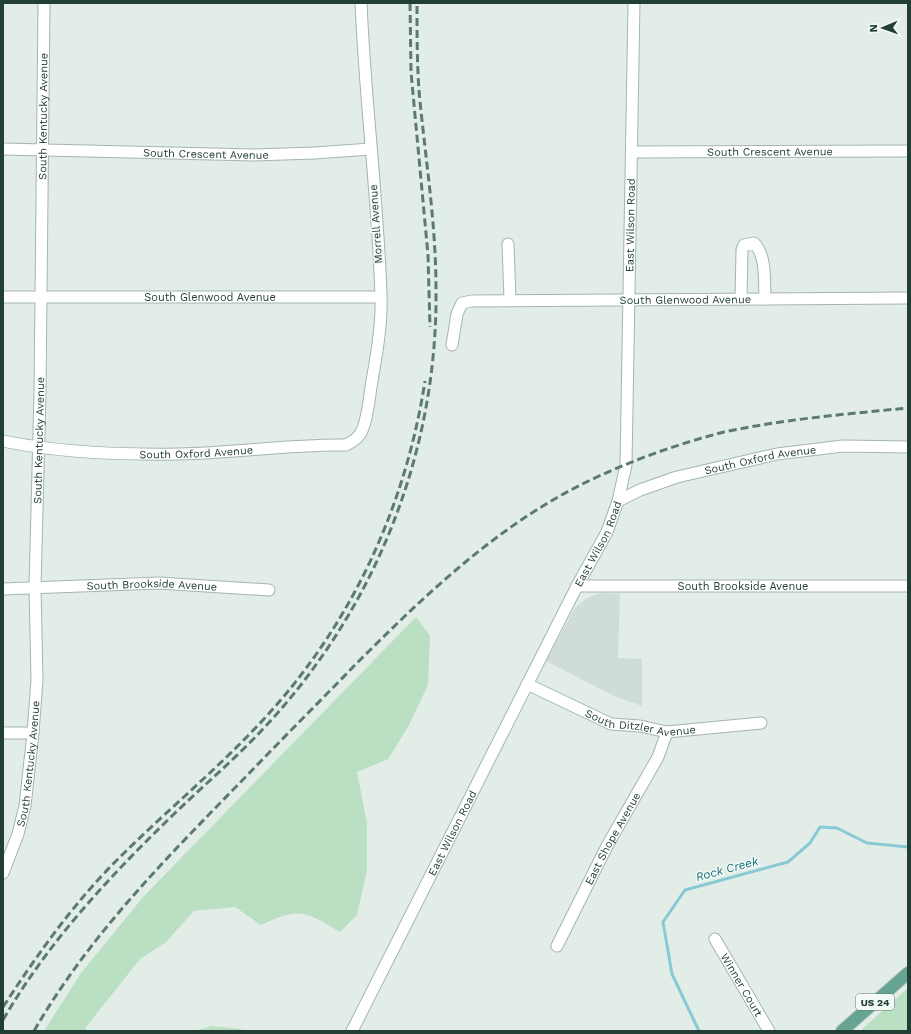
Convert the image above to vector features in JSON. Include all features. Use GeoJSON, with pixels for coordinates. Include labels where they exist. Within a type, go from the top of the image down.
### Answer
{"type":"FeatureCollection","features":[{"type":"Feature","properties":{"kind":"main road","name":"US 24"},"geometry":{"type":"LineString","coordinates":[[842,1031],[908,973]]}},
{"type":"Feature","properties":{"kind":"street","name":"South Kentucky Avenue"},"geometry":{"type":"LineString","coordinates":[[3,873],[18,834],[25,806],[37,680],[35,587],[40,393],[41,149],[44,3]]}},
{"type":"Feature","properties":{"kind":"street","name":"Morrell Avenue"},"geometry":{"type":"LineString","coordinates":[[354,442],[363,428],[369,403],[378,345],[381,298],[364,69],[361,3]]}},
{"type":"Feature","properties":{"kind":"street","name":"East Wilson Road"},"geometry":{"type":"LineString","coordinates":[[352,1031],[577,586],[607,532],[618,501],[624,479],[627,449],[634,3]]}},
{"type":"Feature","properties":{"kind":"street","name":"South Crescent Avenue"},"geometry":{"type":"LineString","coordinates":[[3,149],[254,155],[314,153],[371,148]]}},
{"type":"Feature","properties":{"kind":"street","name":"South Crescent Avenue"},"geometry":{"type":"LineString","coordinates":[[632,152],[908,151]]}},
{"type":"Feature","properties":{"kind":"street"},"geometry":{"type":"LineString","coordinates":[[741,299],[742,250],[744,245],[754,243],[758,247],[762,260],[765,299]]}},
{"type":"Feature","properties":{"kind":"street"},"geometry":{"type":"LineString","coordinates":[[508,244],[510,300]]}},
{"type":"Feature","properties":{"kind":"street","name":"South Glenwood Avenue"},"geometry":{"type":"LineString","coordinates":[[3,297],[381,298]]}},
{"type":"Feature","properties":{"kind":"street","name":"South Glenwood Avenue"},"geometry":{"type":"LineString","coordinates":[[452,345],[457,314],[462,303],[472,301],[908,298]]}},
{"type":"Feature","properties":{"kind":"street","name":"South Oxford Avenue"},"geometry":{"type":"LineString","coordinates":[[3,441],[38,448],[86,452],[179,454],[346,445],[354,442]]}},
{"type":"Feature","properties":{"kind":"street","name":"South Oxford Avenue"},"geometry":{"type":"LineString","coordinates":[[618,501],[640,490],[677,477],[777,454],[844,446],[908,447]]}},
{"type":"Feature","properties":{"kind":"street","name":"South Brookside Avenue"},"geometry":{"type":"LineString","coordinates":[[3,589],[159,583],[269,590]]}},
{"type":"Feature","properties":{"kind":"street","name":"South Brookside Avenue"},"geometry":{"type":"LineString","coordinates":[[577,586],[908,586]]}},
{"type":"Feature","properties":{"kind":"street","name":"South Ditzler Avenue"},"geometry":{"type":"LineString","coordinates":[[527,684],[611,724],[640,726],[667,732],[761,723]]}},
{"type":"Feature","properties":{"kind":"street","name":"East Shope Avenue"},"geometry":{"type":"LineString","coordinates":[[557,946],[607,846],[658,757],[667,732]]}},
{"type":"Feature","properties":{"kind":"street"},"geometry":{"type":"LineString","coordinates":[[3,733],[33,733]]}},
{"type":"Feature","properties":{"kind":"street","name":"Winner Court"},"geometry":{"type":"LineString","coordinates":[[715,939],[769,1031]]}},
{"type":"Feature","properties":{"kind":"shaded area"},"geometry":{"type":"Polygon","coordinates":[[[600,593],[620,594],[618,658],[642,659],[642,706],[614,696],[546,661],[575,608],[587,598],[600,593]]]}},
{"type":"Feature","properties":{"kind":"green space"},"geometry":{"type":"Polygon","coordinates":[[[416,617],[430,636],[428,685],[408,727],[388,759],[357,772],[367,823],[367,870],[357,915],[340,932],[310,916],[302,914],[284,916],[261,925],[235,907],[194,911],[166,942],[140,959],[86,1027],[86,1031],[44,1031],[81,973],[144,896],[416,617]]]}},
{"type":"Feature","properties":{"kind":"green space"},"geometry":{"type":"Polygon","coordinates":[[[908,988],[908,1031],[860,1031],[908,988]]]}},
{"type":"Feature","properties":{"kind":"green space"},"geometry":{"type":"Polygon","coordinates":[[[212,1026],[241,1029],[243,1031],[195,1031],[212,1026]]]}},
{"type":"Feature","properties":{"kind":"waterway","name":"Rock Creek"},"geometry":{"type":"LineString","coordinates":[[699,1031],[672,974],[663,922],[685,890],[788,862],[810,843],[820,827],[837,828],[867,843],[908,847]]}},
{"type":"Feature","properties":{"kind":"railway"},"geometry":{"type":"LineString","coordinates":[[410,3],[411,72],[428,255],[430,327]]}},
{"type":"Feature","properties":{"kind":"railway"},"geometry":{"type":"LineString","coordinates":[[3,1020],[40,964],[81,911],[127,861],[263,729],[303,683],[338,633],[367,580],[392,526],[412,468],[426,410],[434,350],[436,264],[419,91],[417,58],[417,3]]}},
{"type":"Feature","properties":{"kind":"railway"},"geometry":{"type":"LineString","coordinates":[[3,1007],[56,930],[85,894],[117,860],[224,759],[266,717],[312,660],[358,587],[393,508],[417,424],[425,381]]}},
{"type":"Feature","properties":{"kind":"railway"},"geometry":{"type":"LineString","coordinates":[[34,1031],[83,957],[139,889],[199,825],[382,638],[438,585],[498,536],[563,494],[597,477],[644,457],[692,441],[747,427],[816,417],[908,408]]}}]}
